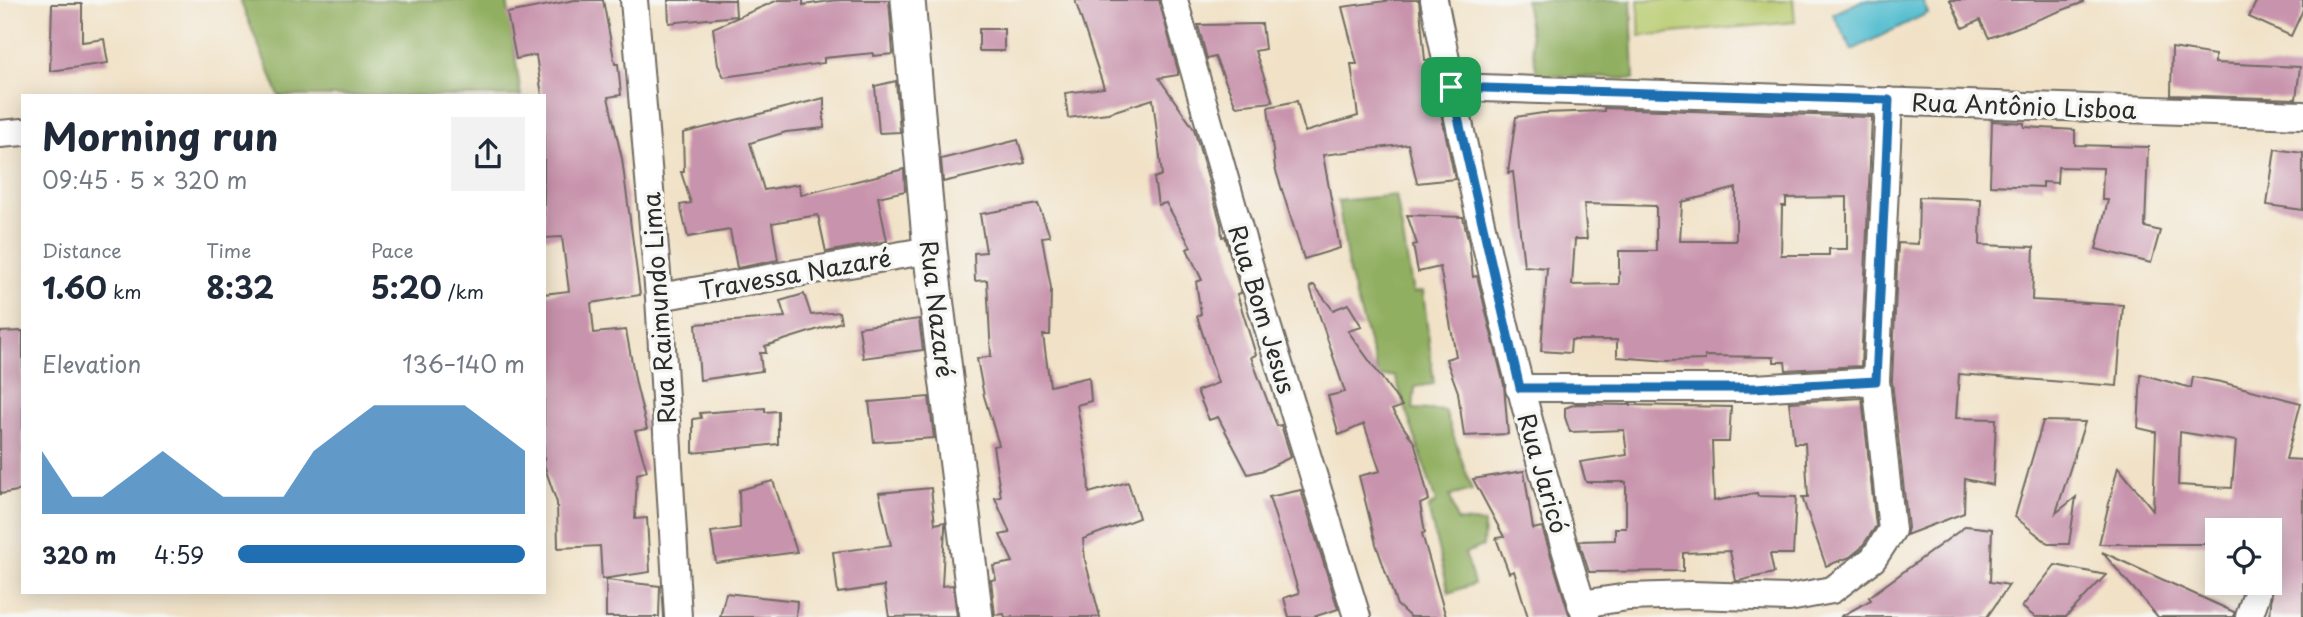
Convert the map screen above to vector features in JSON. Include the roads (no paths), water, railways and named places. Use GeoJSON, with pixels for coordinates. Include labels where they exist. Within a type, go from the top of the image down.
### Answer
{"type":"FeatureCollection","features":[{"type":"Feature","properties":{"kind":"street","name":"Rua Raimundo Lima"},"geometry":{"type":"LineString","coordinates":[[634,0],[659,297],[678,617]]}},
{"type":"Feature","properties":{"kind":"street","name":"Rua Nazaré"},"geometry":{"type":"LineString","coordinates":[[908,0],[930,250],[976,617]]}},
{"type":"Feature","properties":{"kind":"street","name":"Rua Bom Jesus"},"geometry":{"type":"LineString","coordinates":[[1174,0],[1261,302],[1357,617]]}},
{"type":"Feature","properties":{"kind":"street","name":"Rua Jaricó"},"geometry":{"type":"LineString","coordinates":[[1434,0],[1451,87],[1520,388],[1584,610]]}},
{"type":"Feature","properties":{"kind":"street","name":"Rua Antônio Lisboa"},"geometry":{"type":"LineString","coordinates":[[1451,87],[2303,114]]}},
{"type":"Feature","properties":{"kind":"street"},"geometry":{"type":"LineString","coordinates":[[1584,610],[1628,597],[1788,598],[1832,590],[1873,559],[1892,530],[1876,381],[1889,100]]}},
{"type":"Feature","properties":{"kind":"street"},"geometry":{"type":"LineString","coordinates":[[0,134],[21,132]]}},
{"type":"Feature","properties":{"kind":"street","name":"Travessa Nazaré"},"geometry":{"type":"LineString","coordinates":[[659,297],[930,250]]}},
{"type":"Feature","properties":{"kind":"street"},"geometry":{"type":"LineString","coordinates":[[1520,388],[1755,388],[1876,381]]}},
{"type":"Feature","properties":{"kind":"water"},"geometry":{"type":"Polygon","coordinates":[[[1863,0],[1922,0],[1928,13],[1852,50],[1833,14],[1863,0]]]}}]}
